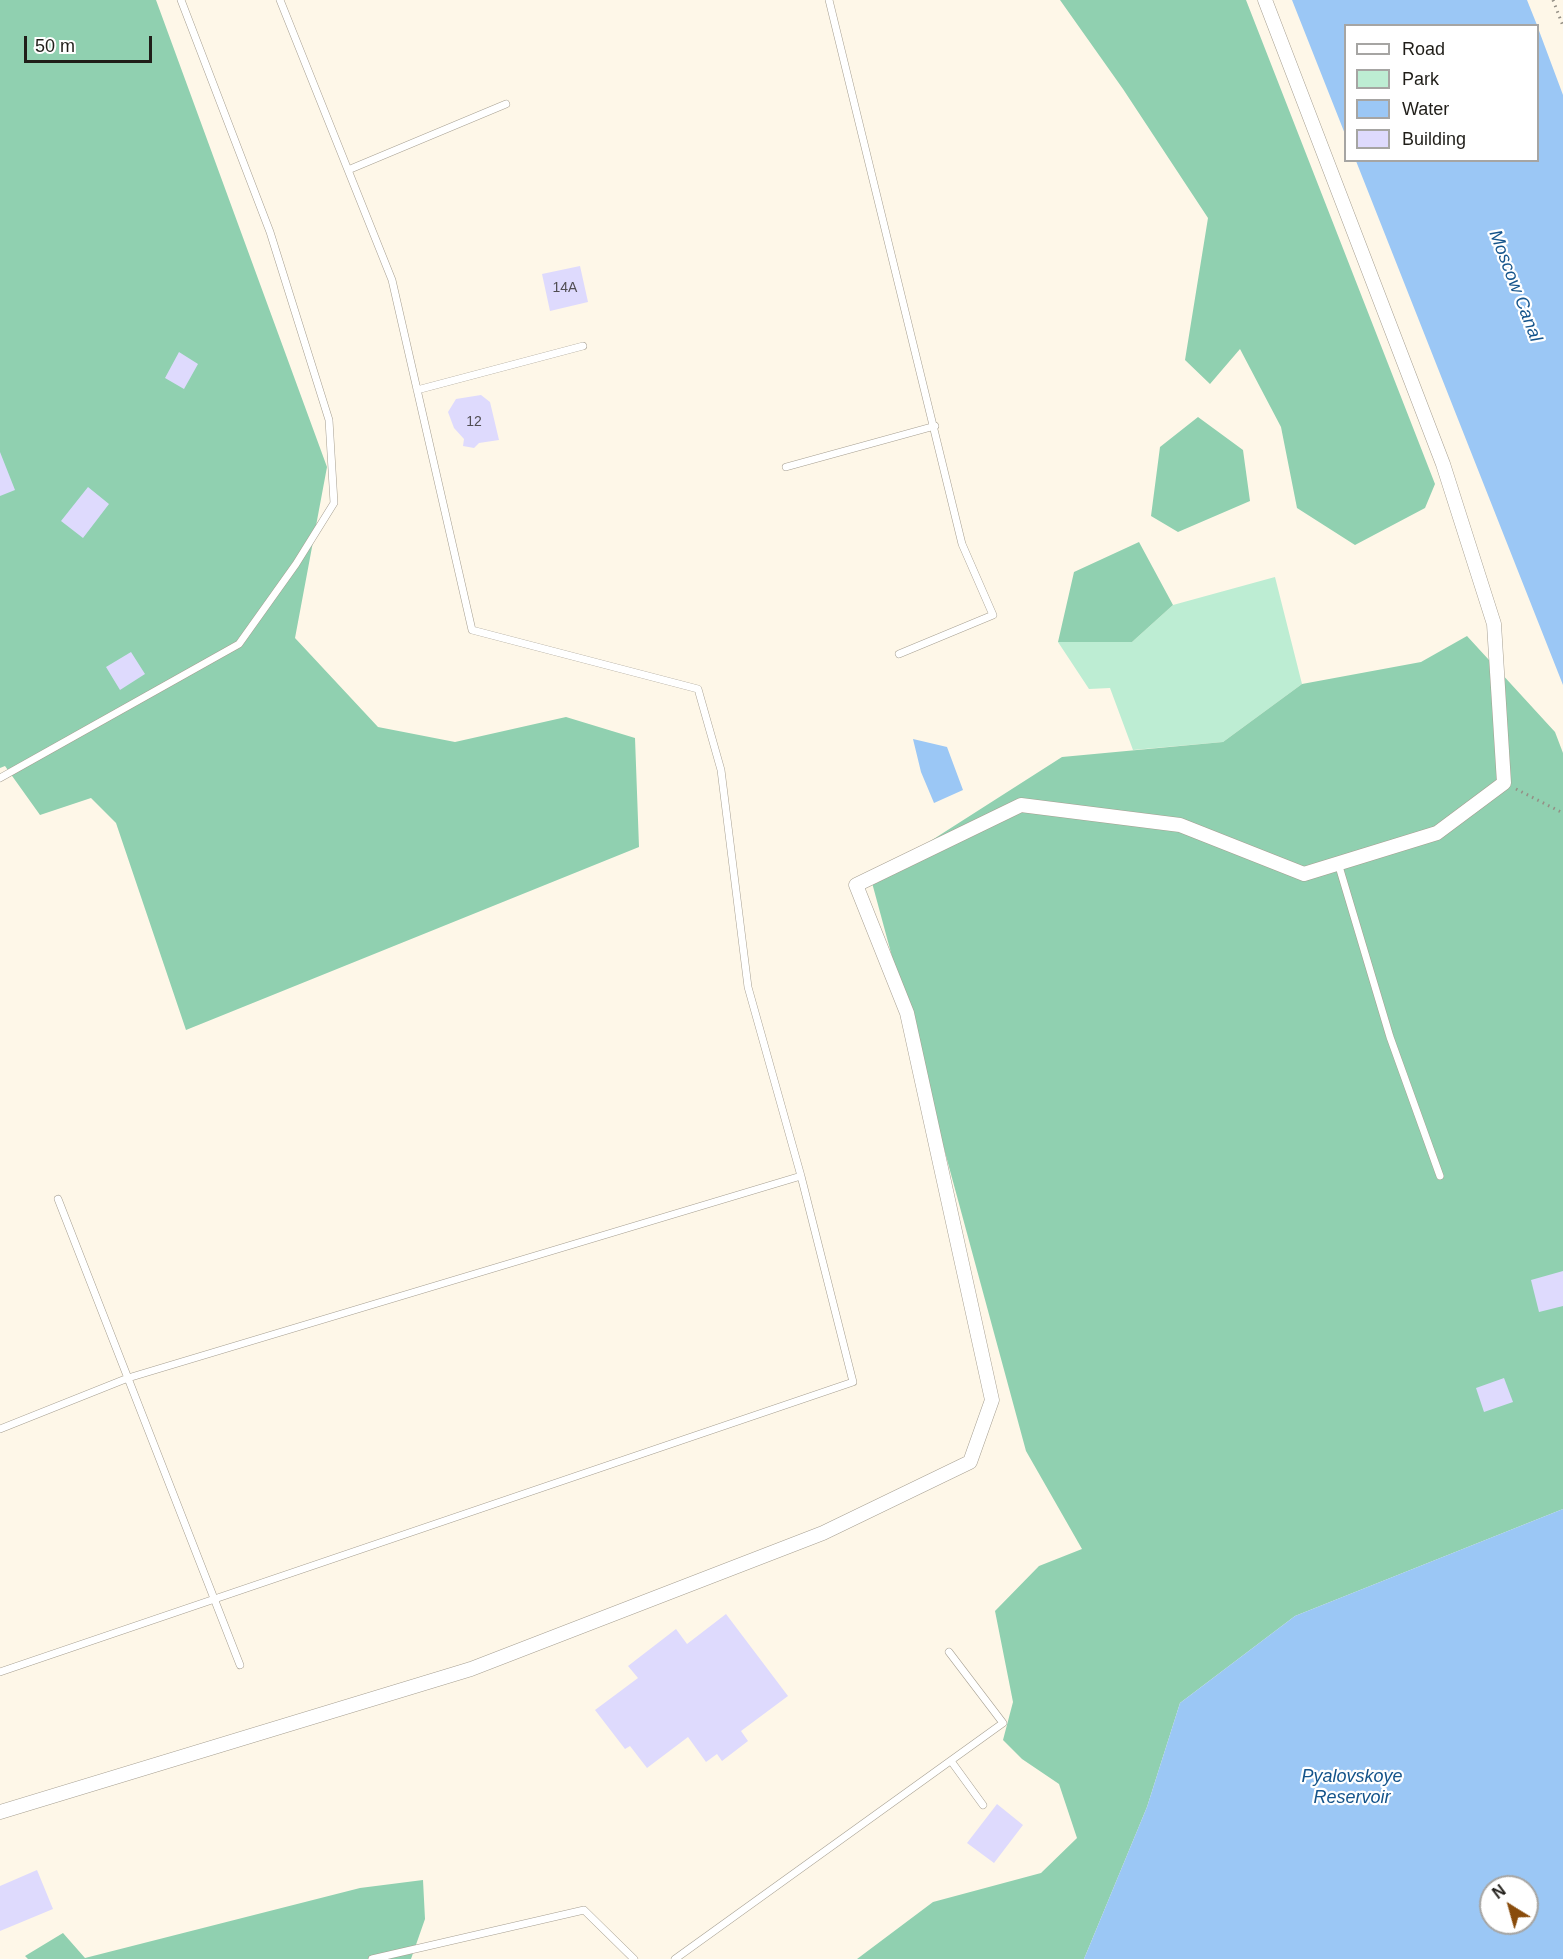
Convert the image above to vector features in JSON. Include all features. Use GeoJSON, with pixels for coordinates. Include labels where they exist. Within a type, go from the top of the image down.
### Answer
{"type":"FeatureCollection","features":[{"type":"Feature","properties":{"kind":"street"},"geometry":{"type":"LineString","coordinates":[[0,1812],[471,1669],[823,1533],[970,1462],[992,1400],[907,1013],[856,885],[1021,805],[1180,825],[1304,874],[1437,833],[1504,783],[1494,624],[1443,464],[1265,0]]}},
{"type":"Feature","properties":{"kind":"lane"},"geometry":{"type":"LineString","coordinates":[[0,778],[239,644],[296,564],[334,503],[329,420],[270,232],[181,0]]}},
{"type":"Feature","properties":{"kind":"lane"},"geometry":{"type":"LineString","coordinates":[[0,1672],[214,1597],[853,1382],[801,1176],[748,987],[721,770],[698,689],[472,630],[392,280],[280,0]]}},
{"type":"Feature","properties":{"kind":"lane"},"geometry":{"type":"LineString","coordinates":[[829,0],[962,544],[993,615],[899,654]]}},
{"type":"Feature","properties":{"kind":"lane"},"geometry":{"type":"LineString","coordinates":[[348,170],[506,104]]}},
{"type":"Feature","properties":{"kind":"lane"},"geometry":{"type":"LineString","coordinates":[[417,390],[584,346]]}},
{"type":"Feature","properties":{"kind":"lane"},"geometry":{"type":"LineString","coordinates":[[786,467],[935,426]]}},
{"type":"Feature","properties":{"kind":"lane"},"geometry":{"type":"LineString","coordinates":[[1338,863],[1390,1037],[1440,1176]]}},
{"type":"Feature","properties":{"kind":"lane"},"geometry":{"type":"LineString","coordinates":[[0,1430],[128,1378],[801,1176]]}},
{"type":"Feature","properties":{"kind":"lane"},"geometry":{"type":"LineString","coordinates":[[58,1199],[240,1665]]}},
{"type":"Feature","properties":{"kind":"lane"},"geometry":{"type":"LineString","coordinates":[[675,1959],[1003,1723],[948,1652]]}},
{"type":"Feature","properties":{"kind":"lane"},"geometry":{"type":"LineString","coordinates":[[951,1761],[983,1805]]}},
{"type":"Feature","properties":{"kind":"lane"},"geometry":{"type":"LineString","coordinates":[[372,1959],[584,1910],[634,1959]]}},
{"type":"Feature","properties":{"kind":"path"},"geometry":{"type":"LineString","coordinates":[[1553,0],[1563,26]]}},
{"type":"Feature","properties":{"kind":"path"},"geometry":{"type":"LineString","coordinates":[[1504,783],[1563,813]]}},
{"type":"Feature","properties":{"kind":"green space"},"geometry":{"type":"Polygon","coordinates":[[[0,0],[156,0],[327,467],[295,638],[378,727],[455,742],[566,717],[635,738],[639,847],[186,1030],[116,823],[91,798],[40,815],[5,766],[0,768],[0,0]]]}},
{"type":"Feature","properties":{"kind":"green space"},"geometry":{"type":"Polygon","coordinates":[[[1060,0],[1246,0],[1435,484],[1425,508],[1355,545],[1297,508],[1281,427],[1240,349],[1210,384],[1185,360],[1208,218],[1123,89],[1060,0]]]}},
{"type":"Feature","properties":{"kind":"green space"},"geometry":{"type":"Polygon","coordinates":[[[1198,417],[1243,450],[1250,501],[1178,532],[1151,516],[1160,447],[1198,417]]]}},
{"type":"Feature","properties":{"kind":"green space"},"geometry":{"type":"Polygon","coordinates":[[[1139,542],[1173,605],[1132,642],[1058,642],[1074,572],[1139,542]]]}},
{"type":"Feature","properties":{"kind":"green space"},"geometry":{"type":"Polygon","coordinates":[[[1275,577],[1302,684],[1223,742],[1133,750],[1110,688],[1089,689],[1058,642],[1132,642],[1173,605],[1275,577]]]}},
{"type":"Feature","properties":{"kind":"green space"},"geometry":{"type":"Polygon","coordinates":[[[1467,636],[1555,732],[1563,753],[1563,1509],[1295,1616],[1180,1703],[1147,1807],[1084,1959],[857,1959],[933,1902],[1041,1873],[1077,1838],[1059,1784],[1022,1759],[1003,1740],[1013,1702],[995,1611],[1039,1566],[1082,1549],[1026,1451],[871,879],[1062,757],[1223,742],[1302,684],[1421,662],[1467,636]]]}},
{"type":"Feature","properties":{"kind":"green space"},"geometry":{"type":"Polygon","coordinates":[[[423,1880],[425,1919],[411,1959],[28,1959],[25,1956],[63,1933],[85,1958],[360,1888],[423,1880]]]}},
{"type":"Feature","properties":{"kind":"water"},"geometry":{"type":"Polygon","coordinates":[[[1292,0],[1527,0],[1537,24],[1344,24],[1344,131],[1292,0]]]}},
{"type":"Feature","properties":{"kind":"water","name":"Moscow Canal"},"geometry":{"type":"Polygon","coordinates":[[[1539,31],[1563,95],[1563,685],[1356,162],[1539,162],[1539,31]]]}},
{"type":"Feature","properties":{"kind":"water"},"geometry":{"type":"Polygon","coordinates":[[[913,739],[947,747],[963,790],[934,803],[921,772],[913,739]]]}},
{"type":"Feature","properties":{"kind":"water","name":"Pyalovskoye Reservoir"},"geometry":{"type":"Polygon","coordinates":[[[1563,1509],[1563,1959],[1084,1959],[1147,1807],[1180,1703],[1295,1616],[1563,1509]]]}},
{"type":"Feature","properties":{"kind":"building"},"geometry":{"type":"Polygon","coordinates":[[[580,266],[588,302],[550,311],[542,274],[580,266]]]}},
{"type":"Feature","properties":{"kind":"building"},"geometry":{"type":"Polygon","coordinates":[[[179,352],[198,364],[184,389],[165,378],[179,352]]]}},
{"type":"Feature","properties":{"kind":"building"},"geometry":{"type":"Polygon","coordinates":[[[481,395],[490,402],[499,440],[479,443],[474,448],[463,446],[464,439],[454,428],[448,412],[456,399],[481,395]]]}},
{"type":"Feature","properties":{"kind":"building"},"geometry":{"type":"Polygon","coordinates":[[[0,452],[15,490],[0,496],[0,452]]]}},
{"type":"Feature","properties":{"kind":"building"},"geometry":{"type":"Polygon","coordinates":[[[88,487],[109,504],[83,538],[61,521],[88,487]]]}},
{"type":"Feature","properties":{"kind":"building"},"geometry":{"type":"Polygon","coordinates":[[[131,652],[145,674],[120,690],[106,667],[131,652]]]}},
{"type":"Feature","properties":{"kind":"building"},"geometry":{"type":"Polygon","coordinates":[[[1563,1271],[1563,1306],[1539,1312],[1531,1280],[1563,1271]]]}},
{"type":"Feature","properties":{"kind":"building"},"geometry":{"type":"Polygon","coordinates":[[[1504,1378],[1513,1402],[1484,1412],[1476,1388],[1504,1378]]]}},
{"type":"Feature","properties":{"kind":"building"},"geometry":{"type":"Polygon","coordinates":[[[726,1614],[788,1696],[741,1731],[748,1741],[722,1761],[717,1754],[706,1762],[688,1737],[647,1768],[630,1746],[625,1749],[595,1710],[638,1678],[628,1666],[676,1629],[687,1644],[726,1614]]]}},
{"type":"Feature","properties":{"kind":"building"},"geometry":{"type":"Polygon","coordinates":[[[997,1804],[1023,1825],[994,1863],[967,1843],[997,1804]]]}},
{"type":"Feature","properties":{"kind":"building"},"geometry":{"type":"Polygon","coordinates":[[[37,1870],[53,1909],[0,1931],[0,1886],[37,1870]]]}}]}
